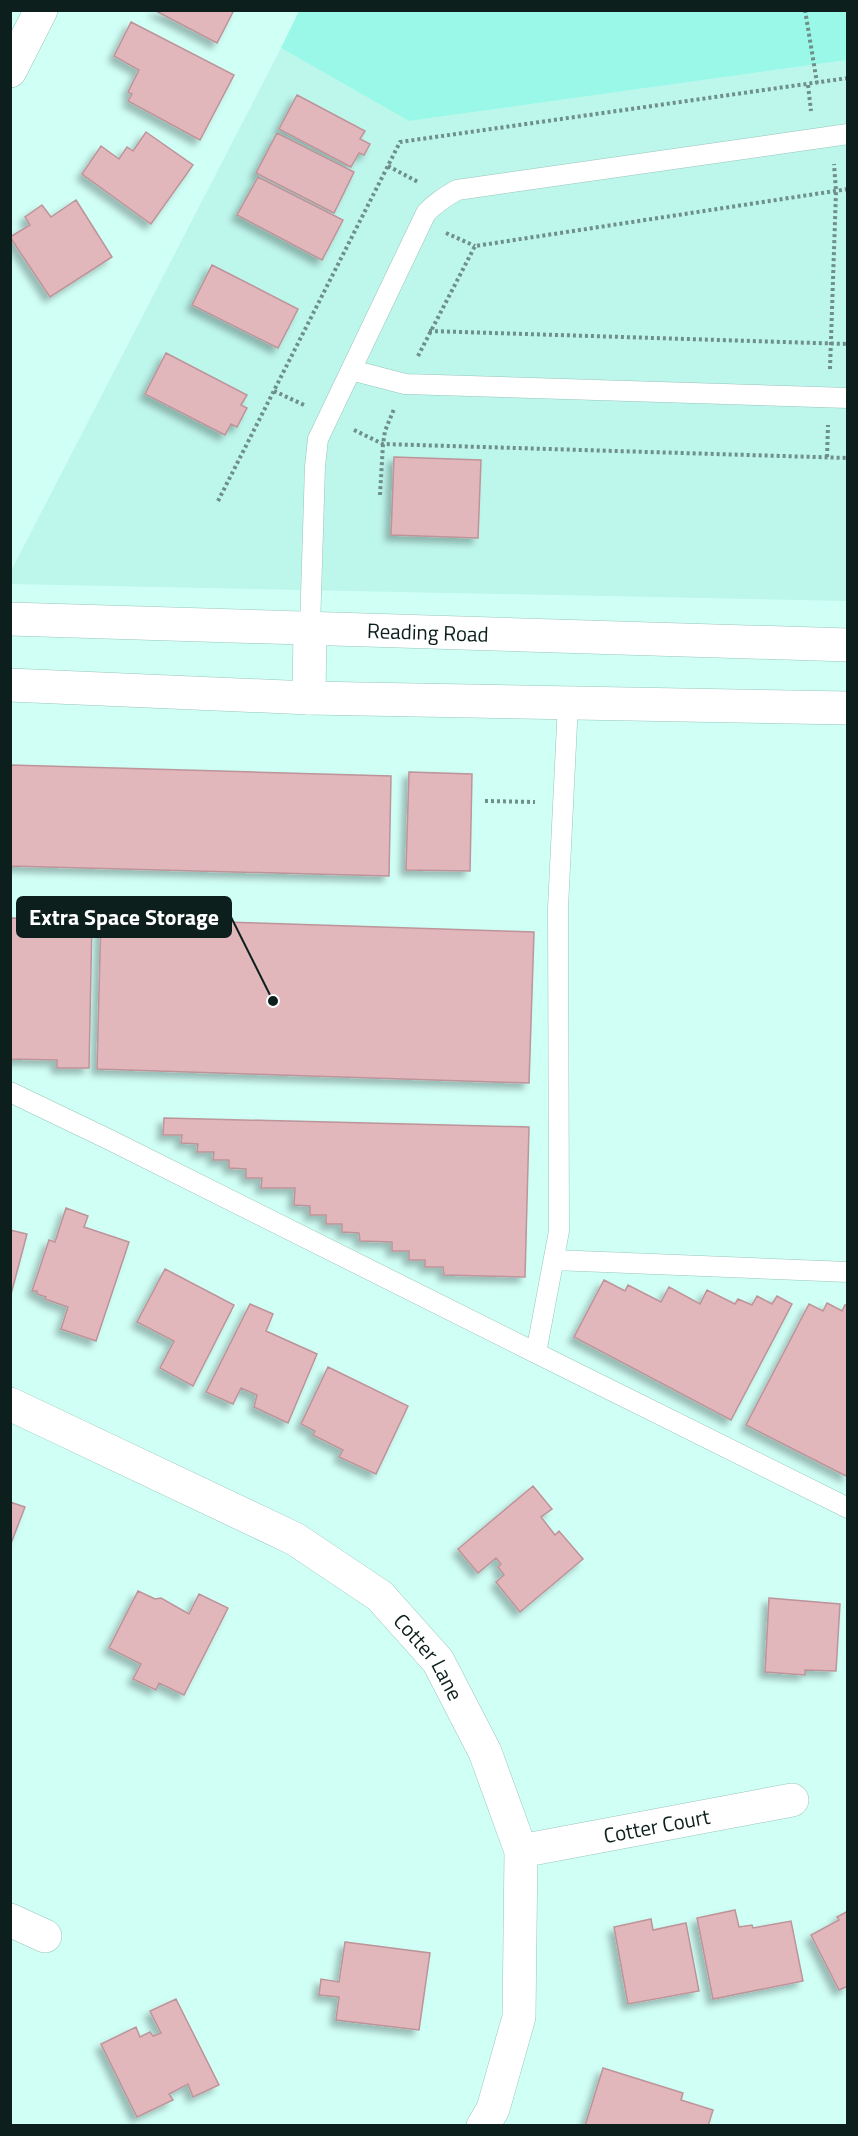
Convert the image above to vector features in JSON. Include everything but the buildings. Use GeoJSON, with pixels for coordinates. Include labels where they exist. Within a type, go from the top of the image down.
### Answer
{"type":"FeatureCollection","features":[{"type":"Feature","properties":{"kind":"main road"},"geometry":{"type":"LineString","coordinates":[[10,71],[41,10]]}},
{"type":"Feature","properties":{"kind":"main road","name":"Reading Road"},"geometry":{"type":"LineString","coordinates":[[10,619],[848,645]]}},
{"type":"Feature","properties":{"kind":"main road"},"geometry":{"type":"LineString","coordinates":[[309,698],[310,628]]}},
{"type":"Feature","properties":{"kind":"main road"},"geometry":{"type":"LineString","coordinates":[[13,692],[848,708]]}},
{"type":"Feature","properties":{"kind":"main road","name":"Cotter Lane"},"geometry":{"type":"LineString","coordinates":[[10,1404],[295,1539],[380,1596],[438,1662],[485,1752],[520,1851],[519,2018],[493,2109],[483,2126]]}},
{"type":"Feature","properties":{"kind":"main road","name":"Cotter Court"},"geometry":{"type":"LineString","coordinates":[[520,1851],[792,1800]]}},
{"type":"Feature","properties":{"kind":"main road"},"geometry":{"type":"LineString","coordinates":[[10,1920],[45,1936]]}},
{"type":"Feature","properties":{"kind":"lane"},"geometry":{"type":"LineString","coordinates":[[310,628],[315,466],[318,439],[426,213],[440,199],[457,190],[848,134]]}},
{"type":"Feature","properties":{"kind":"lane"},"geometry":{"type":"LineString","coordinates":[[351,370],[405,384],[838,398]]}},
{"type":"Feature","properties":{"kind":"lane"},"geometry":{"type":"LineString","coordinates":[[536,1353],[559,1232],[558,908],[568,703]]}},
{"type":"Feature","properties":{"kind":"lane"},"geometry":{"type":"LineString","coordinates":[[10,1092],[848,1508]]}},
{"type":"Feature","properties":{"kind":"lane"},"geometry":{"type":"LineString","coordinates":[[554,1260],[848,1272]]}},
{"type":"Feature","properties":{"kind":"path"},"geometry":{"type":"LineString","coordinates":[[805,10],[817,83]]}},
{"type":"Feature","properties":{"kind":"path"},"geometry":{"type":"LineString","coordinates":[[807,85],[812,118],[834,159],[836,191],[831,344],[838,398],[827,457]]}},
{"type":"Feature","properties":{"kind":"path"},"geometry":{"type":"LineString","coordinates":[[380,495],[382,444],[385,431],[429,331],[476,246],[848,189]]}},
{"type":"Feature","properties":{"kind":"path"},"geometry":{"type":"LineString","coordinates":[[429,331],[848,344]]}},
{"type":"Feature","properties":{"kind":"path"},"geometry":{"type":"LineString","coordinates":[[274,391],[382,444],[848,458]]}},
{"type":"Feature","properties":{"kind":"path"},"geometry":{"type":"LineString","coordinates":[[485,801],[564,803]]}},
{"type":"Feature","properties":{"kind":"shaded area"},"geometry":{"type":"Polygon","coordinates":[[[299,11],[847,11],[847,60],[409,121],[281,48],[299,11]]]}},
{"type":"Feature","properties":{"kind":"shaded area"},"geometry":{"type":"Polygon","coordinates":[[[281,48],[409,121],[847,60],[847,601],[11,584],[11,571],[281,48]]]}},
{"type":"Feature","properties":{"kind":"place","name":"Extra Space Storage"},"geometry":{"type":"Point","coordinates":[273,1001]}}]}
